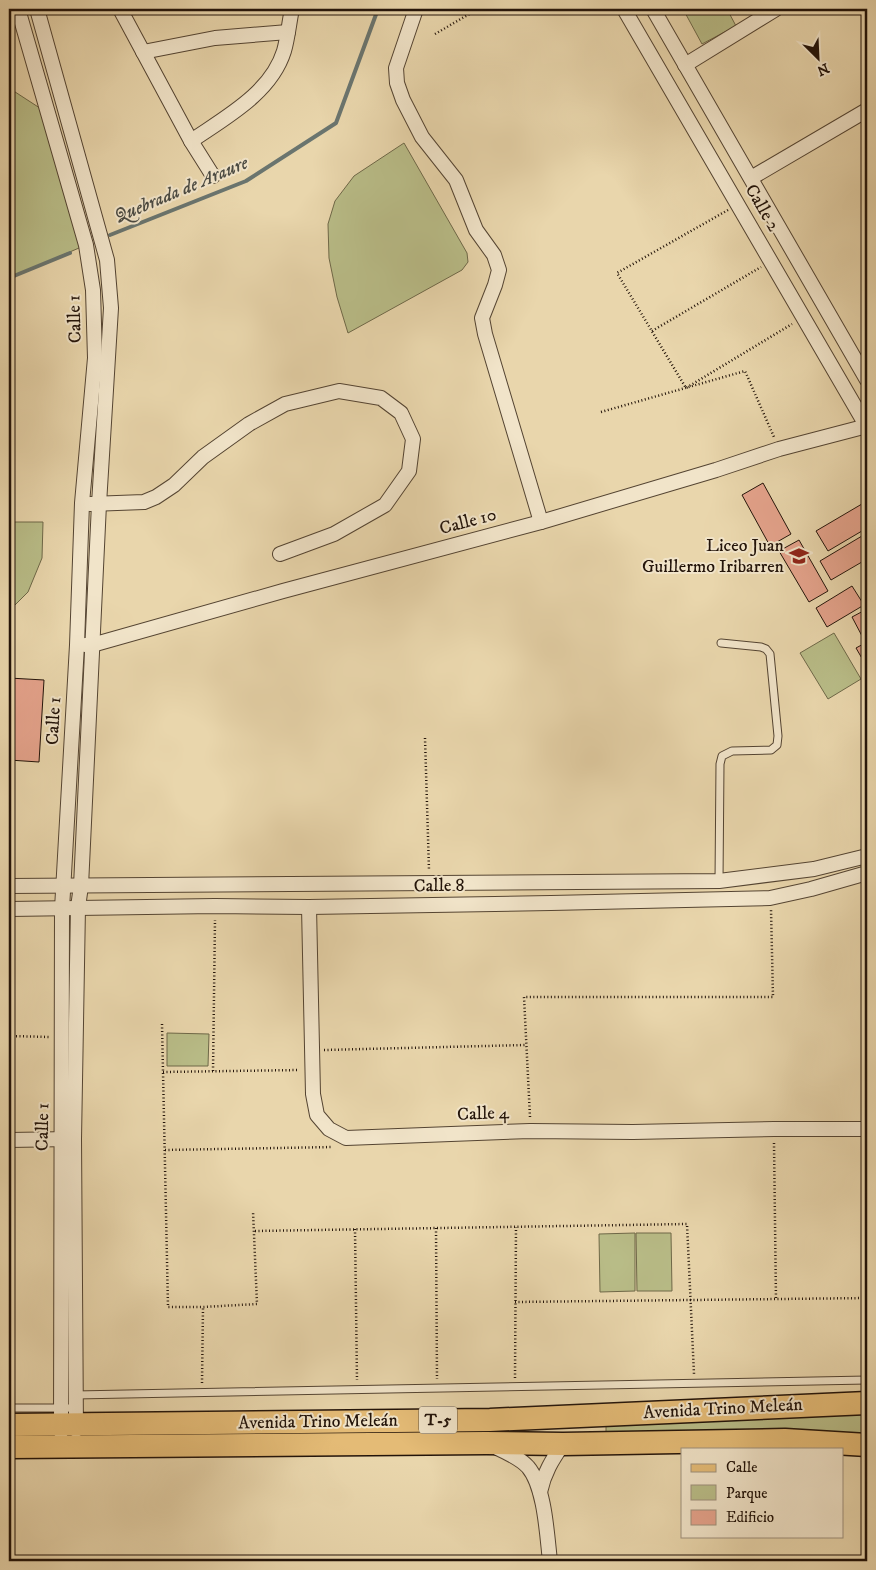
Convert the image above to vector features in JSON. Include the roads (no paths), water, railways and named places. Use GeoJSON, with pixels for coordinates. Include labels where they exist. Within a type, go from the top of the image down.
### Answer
{"type":"FeatureCollection","features":[{"type":"Feature","properties":{"kind":"main road","name":"Avenida Trino Meleán"},"geometry":{"type":"LineString","coordinates":[[9,1425],[69,1418],[490,1420],[867,1403]]}},
{"type":"Feature","properties":{"kind":"main road","name":"Avenida Trino Meleán"},"geometry":{"type":"LineString","coordinates":[[9,1447],[69,1418],[486,1443],[563,1444],[784,1440],[867,1445]]}},
{"type":"Feature","properties":{"kind":"street","name":"Calle 1"},"geometry":{"type":"LineString","coordinates":[[18,9],[86,245],[93,290],[95,358],[82,503],[77,645],[62,909],[63,1037],[68,1139],[69,1418]]}},
{"type":"Feature","properties":{"kind":"street","name":"Calle 1"},"geometry":{"type":"LineString","coordinates":[[37,9],[107,260],[111,308],[99,504],[81,886],[78,907],[68,1139]]}},
{"type":"Feature","properties":{"kind":"street"},"geometry":{"type":"LineString","coordinates":[[120,9],[191,141],[213,176]]}},
{"type":"Feature","properties":{"kind":"street"},"geometry":{"type":"LineString","coordinates":[[191,141],[238,110],[268,82],[284,52],[292,9]]}},
{"type":"Feature","properties":{"kind":"street"},"geometry":{"type":"LineString","coordinates":[[416,9],[396,68],[397,83],[422,137],[456,180],[476,230],[494,255],[499,270],[482,318],[485,334],[541,522]]}},
{"type":"Feature","properties":{"kind":"street","name":"Calle 2"},"geometry":{"type":"LineString","coordinates":[[624,9],[867,426]]}},
{"type":"Feature","properties":{"kind":"street","name":"Calle 2"},"geometry":{"type":"LineString","coordinates":[[653,9],[867,380]]}},
{"type":"Feature","properties":{"kind":"street"},"geometry":{"type":"LineString","coordinates":[[686,65],[776,9]]}},
{"type":"Feature","properties":{"kind":"street"},"geometry":{"type":"LineString","coordinates":[[143,52],[215,38],[288,32]]}},
{"type":"Feature","properties":{"kind":"street"},"geometry":{"type":"LineString","coordinates":[[751,178],[867,110]]}},
{"type":"Feature","properties":{"kind":"street"},"geometry":{"type":"LineString","coordinates":[[82,503],[144,502],[156,497],[174,485],[203,457],[249,424],[285,404],[339,391],[381,398],[401,413],[413,439],[409,471],[386,505],[334,534],[280,554]]}},
{"type":"Feature","properties":{"kind":"street","name":"Calle 10"},"geometry":{"type":"LineString","coordinates":[[77,645],[92,645],[293,588],[541,522],[716,470],[780,448],[867,426]]}},
{"type":"Feature","properties":{"kind":"street","name":"Calle 8"},"geometry":{"type":"LineString","coordinates":[[9,886],[719,881],[814,870],[867,856]]}},
{"type":"Feature","properties":{"kind":"street","name":"Calle 8"},"geometry":{"type":"LineString","coordinates":[[9,909],[551,903],[770,898],[867,873]]}},
{"type":"Feature","properties":{"kind":"street","name":"Calle 4"},"geometry":{"type":"LineString","coordinates":[[309,906],[313,1094],[317,1115],[329,1129],[346,1138],[530,1131],[867,1130]]}},
{"type":"Feature","properties":{"kind":"street"},"geometry":{"type":"LineString","coordinates":[[9,1140],[68,1139]]}},
{"type":"Feature","properties":{"kind":"street"},"geometry":{"type":"LineString","coordinates":[[486,1443],[528,1466],[540,1492],[550,1561]]}},
{"type":"Feature","properties":{"kind":"street"},"geometry":{"type":"LineString","coordinates":[[540,1492],[549,1464],[563,1444]]}},
{"type":"Feature","properties":{"kind":"lane"},"geometry":{"type":"LineString","coordinates":[[719,881],[720,764],[722,756],[732,751],[771,750],[777,744],[778,736],[770,654],[766,648],[761,646],[721,643]]}},
{"type":"Feature","properties":{"kind":"lane"},"geometry":{"type":"LineString","coordinates":[[9,1408],[69,1418],[202,1392],[867,1380]]}},
{"type":"Feature","properties":{"kind":"waterway","name":"Quebrada de Araure"},"geometry":{"type":"LineString","coordinates":[[110,235],[246,181],[336,123],[378,9]]}},
{"type":"Feature","properties":{"kind":"waterway","name":"Quebrada de Araure"},"geometry":{"type":"LineString","coordinates":[[9,278],[70,253]]}},
{"type":"Feature","properties":{"kind":"place","name":"Liceo Juan Guillermo Iribarren"},"geometry":{"type":"Point","coordinates":[799,556]}}]}
